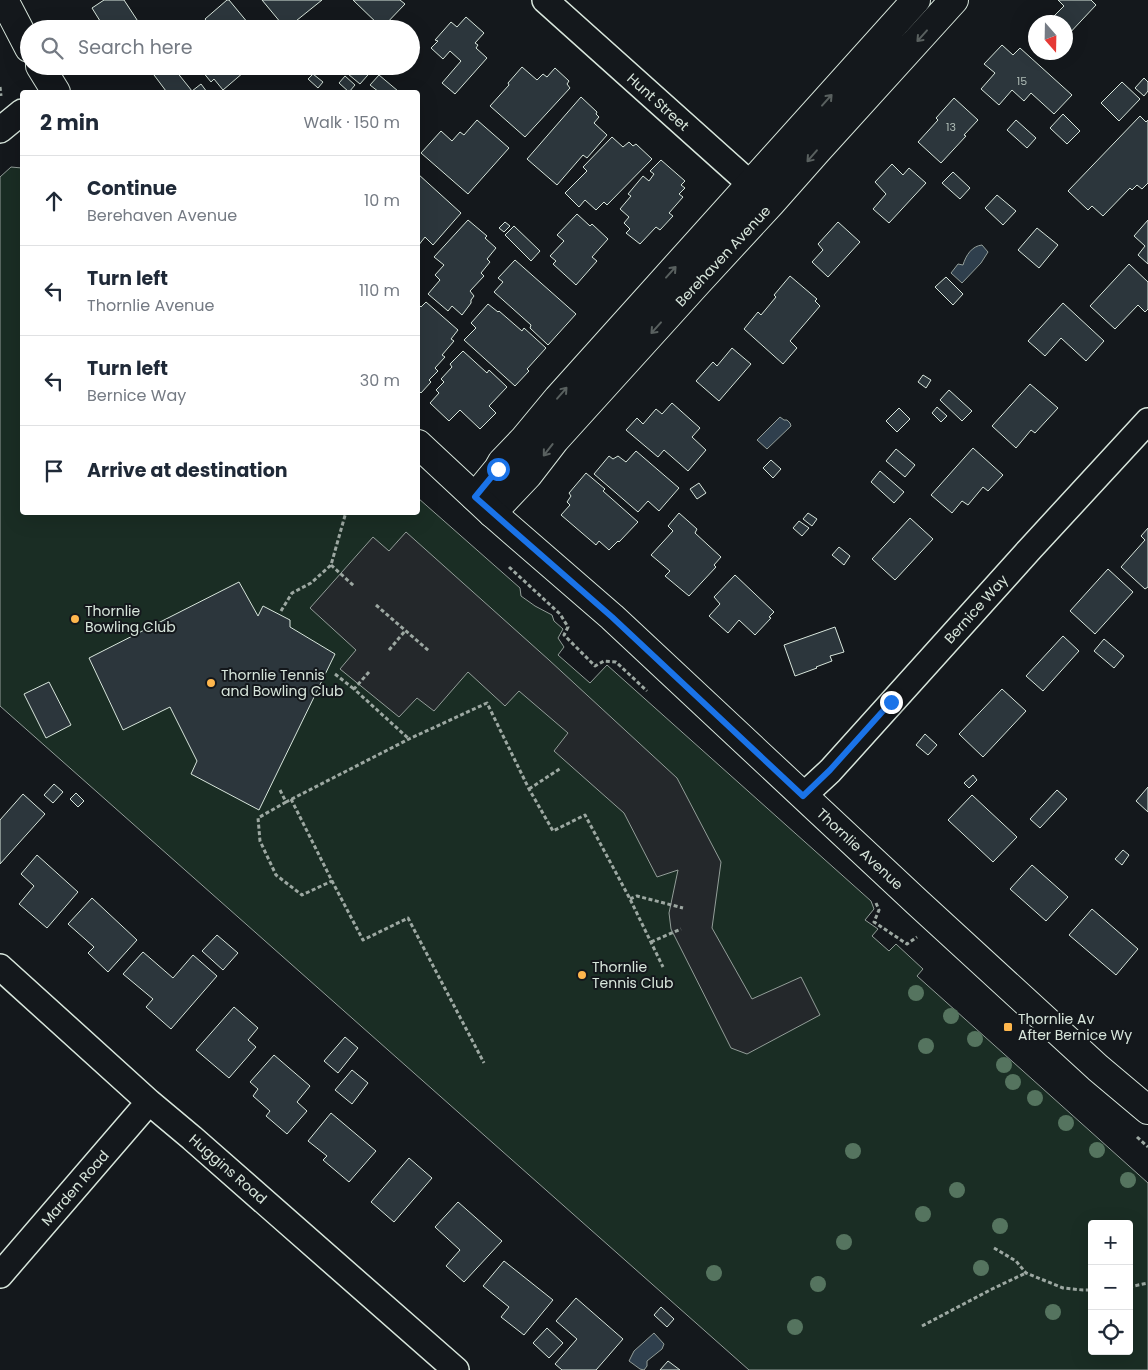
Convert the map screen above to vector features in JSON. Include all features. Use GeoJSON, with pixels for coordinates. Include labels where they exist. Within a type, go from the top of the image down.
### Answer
{"type":"FeatureCollection","features":[{"type":"Feature","properties":{"kind":"street"},"geometry":{"type":"LineString","coordinates":[[4,0],[20,31]]}},
{"type":"Feature","properties":{"kind":"street","name":"Hunt Street"},"geometry":{"type":"LineString","coordinates":[[545,0],[771,203]]}},
{"type":"Feature","properties":{"kind":"street","name":"Berehaven Avenue"},"geometry":{"type":"LineString","coordinates":[[484,505],[502,462],[916,0]]}},
{"type":"Feature","properties":{"kind":"street","name":"Berehaven Avenue"},"geometry":{"type":"LineString","coordinates":[[484,505],[528,475],[555,440],[954,0]]}},
{"type":"Feature","properties":{"kind":"street"},"geometry":{"type":"LineString","coordinates":[[0,130],[20,114]]}},
{"type":"Feature","properties":{"kind":"street","name":"Bernice Way"},"geometry":{"type":"LineString","coordinates":[[803,796],[830,770],[1148,421]]}},
{"type":"Feature","properties":{"kind":"street","name":"Thornlie Avenue"},"geometry":{"type":"LineString","coordinates":[[420,446],[484,505],[612,617],[1098,1068],[1148,1110]]}},
{"type":"Feature","properties":{"kind":"street","name":"Huggins Road"},"geometry":{"type":"LineString","coordinates":[[0,967],[149,1102],[192,1138],[440,1365]]}},
{"type":"Feature","properties":{"kind":"street","name":"Marden Road"},"geometry":{"type":"LineString","coordinates":[[0,1275],[149,1102]]}},
{"type":"Feature","properties":{"kind":"path"},"geometry":{"type":"LineString","coordinates":[[281,611],[292,593],[311,583],[332,565],[345,515]]}},
{"type":"Feature","properties":{"kind":"path"},"geometry":{"type":"LineString","coordinates":[[332,565],[354,586]]}},
{"type":"Feature","properties":{"kind":"path"},"geometry":{"type":"LineString","coordinates":[[376,605],[429,651]]}},
{"type":"Feature","properties":{"kind":"path"},"geometry":{"type":"LineString","coordinates":[[389,650],[405,631]]}},
{"type":"Feature","properties":{"kind":"path"},"geometry":{"type":"LineString","coordinates":[[354,689],[369,672]]}},
{"type":"Feature","properties":{"kind":"path"},"geometry":{"type":"LineString","coordinates":[[335,674],[409,739]]}},
{"type":"Feature","properties":{"kind":"path"},"geometry":{"type":"LineString","coordinates":[[332,881],[302,895],[276,875],[260,840],[258,818],[409,739],[486,703],[529,789],[553,831],[585,815],[630,899],[663,967]]}},
{"type":"Feature","properties":{"kind":"path"},"geometry":{"type":"LineString","coordinates":[[529,789],[561,768]]}},
{"type":"Feature","properties":{"kind":"path"},"geometry":{"type":"LineString","coordinates":[[280,790],[286,802]]}},
{"type":"Feature","properties":{"kind":"path"},"geometry":{"type":"LineString","coordinates":[[291,800],[363,940],[408,918],[484,1063]]}},
{"type":"Feature","properties":{"kind":"path"},"geometry":{"type":"LineString","coordinates":[[630,899],[637,896],[683,908]]}},
{"type":"Feature","properties":{"kind":"path"},"geometry":{"type":"LineString","coordinates":[[651,942],[681,929]]}},
{"type":"Feature","properties":{"kind":"path"},"geometry":{"type":"LineString","coordinates":[[994,1248],[1016,1262],[1026,1273],[1062,1288],[1088,1290]]}},
{"type":"Feature","properties":{"kind":"path"},"geometry":{"type":"LineString","coordinates":[[922,1326],[1026,1273]]}},
{"type":"Feature","properties":{"kind":"path"},"geometry":{"type":"LineString","coordinates":[[1133,1286],[1148,1283]]}},
{"type":"Feature","properties":{"kind":"green space"},"geometry":{"type":"Polygon","coordinates":[[[11,167],[20,168],[20,515],[420,515],[420,500],[520,588],[521,596],[552,615],[554,621],[563,629],[558,638],[564,647],[558,655],[590,683],[607,665],[871,901],[874,909],[865,920],[878,929],[872,936],[889,951],[896,944],[923,969],[917,976],[1148,1183],[1148,1370],[749,1370],[0,706],[0,177],[11,167]]]}},
{"type":"Feature","properties":{"kind":"shaded area"},"geometry":{"type":"Polygon","coordinates":[[[406,532],[677,778],[721,862],[712,928],[752,999],[801,977],[820,1015],[747,1054],[731,1048],[671,929],[669,913],[678,870],[657,877],[624,813],[554,751],[568,733],[519,691],[505,706],[468,672],[434,711],[417,698],[399,717],[340,669],[356,650],[310,608],[373,537],[389,551],[406,532]]]}},
{"type":"Feature","properties":{"kind":"water"},"geometry":{"type":"Polygon","coordinates":[[[982,245],[988,252],[981,263],[962,283],[951,273],[958,264],[963,265],[972,249],[982,245]]]}},
{"type":"Feature","properties":{"kind":"water"},"geometry":{"type":"Polygon","coordinates":[[[780,417],[787,420],[791,426],[767,449],[757,440],[780,417]]]}},
{"type":"Feature","properties":{"kind":"water"},"geometry":{"type":"Polygon","coordinates":[[[654,1333],[664,1344],[662,1349],[647,1361],[647,1366],[644,1370],[640,1369],[629,1361],[634,1351],[654,1333]]]}},
{"type":"Feature","properties":{"kind":"building"},"geometry":{"type":"Polygon","coordinates":[[[104,0],[124,0],[137,20],[99,20],[92,8],[104,0]]]}},
{"type":"Feature","properties":{"kind":"building"},"geometry":{"type":"Polygon","coordinates":[[[229,0],[246,20],[206,20],[229,0]]]}},
{"type":"Feature","properties":{"kind":"building"},"geometry":{"type":"Polygon","coordinates":[[[262,0],[322,0],[297,20],[279,20],[262,0]]]}},
{"type":"Feature","properties":{"kind":"building"},"geometry":{"type":"Polygon","coordinates":[[[353,0],[400,0],[405,4],[390,20],[374,20],[353,0]]]}},
{"type":"Feature","properties":{"kind":"building"},"geometry":{"type":"Polygon","coordinates":[[[1058,0],[1091,0],[1096,5],[1073,30],[1073,15],[1055,15],[1064,6],[1058,0]]]}},
{"type":"Feature","properties":{"kind":"building"},"geometry":{"type":"Polygon","coordinates":[[[466,17],[484,33],[475,43],[478,45],[476,48],[487,58],[455,94],[442,83],[461,61],[450,51],[443,59],[431,48],[438,41],[435,40],[451,22],[457,27],[466,17]]]}},
{"type":"Feature","properties":{"kind":"building"},"geometry":{"type":"Polygon","coordinates":[[[1002,45],[1013,55],[1020,48],[1028,55],[1028,60],[1033,60],[1072,95],[1054,114],[1031,93],[1024,101],[1012,90],[999,105],[981,89],[995,73],[984,64],[1002,45]]]}},
{"type":"Feature","properties":{"kind":"building"},"geometry":{"type":"Polygon","coordinates":[[[522,67],[537,80],[543,74],[547,77],[555,68],[569,81],[567,84],[570,88],[525,137],[490,106],[522,67]]]}},
{"type":"Feature","properties":{"kind":"building"},"geometry":{"type":"Polygon","coordinates":[[[154,75],[179,75],[191,90],[165,90],[154,75]]]}},
{"type":"Feature","properties":{"kind":"building"},"geometry":{"type":"Polygon","coordinates":[[[205,75],[240,75],[223,90],[214,79],[211,82],[205,75]]]}},
{"type":"Feature","properties":{"kind":"building"},"geometry":{"type":"Polygon","coordinates":[[[314,75],[323,82],[318,88],[308,79],[314,75]]]}},
{"type":"Feature","properties":{"kind":"building"},"geometry":{"type":"Polygon","coordinates":[[[349,75],[368,75],[360,84],[349,75]]]}},
{"type":"Feature","properties":{"kind":"building"},"geometry":{"type":"Polygon","coordinates":[[[379,75],[397,90],[376,90],[370,85],[379,75]]]}},
{"type":"Feature","properties":{"kind":"building"},"geometry":{"type":"Polygon","coordinates":[[[345,76],[355,85],[351,90],[347,90],[339,83],[345,76]]]}},
{"type":"Feature","properties":{"kind":"building"},"geometry":{"type":"Polygon","coordinates":[[[1144,78],[1148,82],[1148,91],[1144,96],[1135,88],[1144,78]]]}},
{"type":"Feature","properties":{"kind":"building"},"geometry":{"type":"Polygon","coordinates":[[[1122,82],[1140,99],[1119,121],[1101,103],[1122,82]]]}},
{"type":"Feature","properties":{"kind":"building"},"geometry":{"type":"Polygon","coordinates":[[[201,84],[206,90],[193,90],[201,84]]]}},
{"type":"Feature","properties":{"kind":"building"},"geometry":{"type":"Polygon","coordinates":[[[581,97],[597,112],[596,114],[599,117],[594,123],[607,135],[587,158],[583,155],[557,185],[527,159],[581,97]]]}},
{"type":"Feature","properties":{"kind":"building"},"geometry":{"type":"Polygon","coordinates":[[[954,98],[978,120],[941,163],[918,142],[938,120],[936,118],[954,98]]]}},
{"type":"Feature","properties":{"kind":"building"},"geometry":{"type":"Polygon","coordinates":[[[1063,114],[1080,131],[1067,144],[1050,128],[1063,114]]]}},
{"type":"Feature","properties":{"kind":"building"},"geometry":{"type":"Polygon","coordinates":[[[1140,116],[1146,122],[1148,120],[1148,183],[1142,189],[1137,185],[1132,190],[1130,188],[1103,216],[1092,206],[1088,210],[1068,191],[1140,116]]]}},
{"type":"Feature","properties":{"kind":"building"},"geometry":{"type":"Polygon","coordinates":[[[477,120],[509,148],[468,194],[421,153],[441,131],[452,141],[460,132],[464,135],[477,120]]]}},
{"type":"Feature","properties":{"kind":"building"},"geometry":{"type":"Polygon","coordinates":[[[1016,120],[1036,138],[1027,148],[1007,130],[1016,120]]]}},
{"type":"Feature","properties":{"kind":"building"},"geometry":{"type":"Polygon","coordinates":[[[612,137],[623,147],[629,142],[633,146],[636,144],[652,159],[607,205],[604,202],[596,210],[585,200],[579,207],[565,193],[587,171],[583,167],[612,137]]]}},
{"type":"Feature","properties":{"kind":"building"},"geometry":{"type":"Polygon","coordinates":[[[661,160],[685,181],[681,185],[685,188],[679,194],[683,197],[669,213],[673,216],[660,230],[656,227],[640,244],[626,233],[630,229],[624,223],[629,217],[620,209],[631,196],[628,194],[643,176],[649,181],[654,174],[650,171],[661,160]]]}},
{"type":"Feature","properties":{"kind":"building"},"geometry":{"type":"Polygon","coordinates":[[[892,164],[903,175],[909,168],[926,183],[889,223],[873,209],[886,194],[875,182],[892,164]]]}},
{"type":"Feature","properties":{"kind":"building"},"geometry":{"type":"Polygon","coordinates":[[[953,172],[970,188],[960,199],[942,183],[953,172]]]}},
{"type":"Feature","properties":{"kind":"building"},"geometry":{"type":"Polygon","coordinates":[[[420,176],[461,213],[433,245],[425,237],[420,243],[420,176]]]}},
{"type":"Feature","properties":{"kind":"building"},"geometry":{"type":"Polygon","coordinates":[[[997,195],[1016,211],[1003,225],[985,208],[997,195]]]}},
{"type":"Feature","properties":{"kind":"building"},"geometry":{"type":"Polygon","coordinates":[[[577,214],[590,226],[592,224],[608,239],[592,257],[597,261],[576,285],[553,264],[556,261],[550,256],[564,241],[557,235],[577,214]]]}},
{"type":"Feature","properties":{"kind":"building"},"geometry":{"type":"Polygon","coordinates":[[[468,220],[487,236],[485,238],[496,248],[487,259],[490,262],[481,273],[484,276],[470,291],[474,296],[462,315],[452,306],[448,311],[428,294],[440,280],[435,275],[444,265],[434,257],[468,220]]]}},
{"type":"Feature","properties":{"kind":"building"},"geometry":{"type":"Polygon","coordinates":[[[1148,220],[1148,264],[1138,255],[1145,246],[1134,236],[1148,220]]]}},
{"type":"Feature","properties":{"kind":"building"},"geometry":{"type":"Polygon","coordinates":[[[505,222],[510,226],[504,232],[499,228],[505,222]]]}},
{"type":"Feature","properties":{"kind":"building"},"geometry":{"type":"Polygon","coordinates":[[[838,222],[860,242],[828,277],[812,262],[823,250],[818,244],[838,222]]]}},
{"type":"Feature","properties":{"kind":"building"},"geometry":{"type":"Polygon","coordinates":[[[514,226],[540,251],[531,261],[505,235],[514,226]]]}},
{"type":"Feature","properties":{"kind":"building"},"geometry":{"type":"Polygon","coordinates":[[[1037,228],[1058,245],[1039,268],[1018,250],[1037,228]]]}},
{"type":"Feature","properties":{"kind":"building"},"geometry":{"type":"Polygon","coordinates":[[[515,260],[576,314],[548,345],[530,328],[531,325],[494,292],[503,282],[498,278],[515,260]]]}},
{"type":"Feature","properties":{"kind":"building"},"geometry":{"type":"Polygon","coordinates":[[[1129,264],[1148,282],[1148,309],[1145,312],[1138,305],[1115,329],[1090,306],[1129,264]]]}},
{"type":"Feature","properties":{"kind":"building"},"geometry":{"type":"Polygon","coordinates":[[[790,276],[817,299],[815,301],[820,306],[790,341],[797,348],[783,364],[744,329],[758,312],[761,315],[776,297],[774,295],[790,276]]]}},
{"type":"Feature","properties":{"kind":"building"},"geometry":{"type":"Polygon","coordinates":[[[946,277],[963,294],[953,305],[935,287],[946,277]]]}},
{"type":"Feature","properties":{"kind":"building"},"geometry":{"type":"Polygon","coordinates":[[[426,302],[458,330],[451,339],[454,341],[442,355],[445,357],[435,368],[438,371],[429,380],[431,382],[421,393],[420,306],[426,302]]]}},
{"type":"Feature","properties":{"kind":"building"},"geometry":{"type":"Polygon","coordinates":[[[1063,303],[1104,341],[1086,361],[1061,338],[1045,356],[1028,341],[1063,303]]]}},
{"type":"Feature","properties":{"kind":"building"},"geometry":{"type":"Polygon","coordinates":[[[488,304],[522,331],[524,328],[546,348],[515,386],[464,340],[476,328],[471,323],[488,304]]]}},
{"type":"Feature","properties":{"kind":"building"},"geometry":{"type":"Polygon","coordinates":[[[732,348],[751,364],[719,401],[696,381],[713,362],[717,366],[732,348]]]}},
{"type":"Feature","properties":{"kind":"building"},"geometry":{"type":"Polygon","coordinates":[[[463,351],[487,373],[489,370],[507,387],[489,406],[496,413],[480,429],[460,410],[449,421],[430,403],[439,393],[436,390],[444,382],[441,379],[452,367],[450,364],[463,351]]]}},
{"type":"Feature","properties":{"kind":"building"},"geometry":{"type":"Polygon","coordinates":[[[923,375],[931,380],[926,388],[918,382],[923,375]]]}},
{"type":"Feature","properties":{"kind":"building"},"geometry":{"type":"Polygon","coordinates":[[[1030,384],[1058,408],[1035,433],[1031,430],[1016,448],[992,426],[1030,384]]]}},
{"type":"Feature","properties":{"kind":"building"},"geometry":{"type":"Polygon","coordinates":[[[949,390],[972,411],[962,421],[940,400],[949,390]]]}},
{"type":"Feature","properties":{"kind":"building"},"geometry":{"type":"Polygon","coordinates":[[[672,403],[700,428],[692,437],[706,450],[688,471],[664,450],[658,457],[626,430],[637,418],[643,424],[656,409],[662,414],[672,403]]]}},
{"type":"Feature","properties":{"kind":"building"},"geometry":{"type":"Polygon","coordinates":[[[937,407],[947,416],[941,422],[932,413],[937,407]]]}},
{"type":"Feature","properties":{"kind":"building"},"geometry":{"type":"Polygon","coordinates":[[[899,408],[910,419],[897,432],[886,421],[899,408]]]}},
{"type":"Feature","properties":{"kind":"building"},"geometry":{"type":"Polygon","coordinates":[[[973,448],[1003,475],[988,491],[983,487],[968,505],[962,501],[952,513],[931,495],[973,448]]]}},
{"type":"Feature","properties":{"kind":"building"},"geometry":{"type":"Polygon","coordinates":[[[896,449],[915,465],[905,477],[886,461],[896,449]]]}},
{"type":"Feature","properties":{"kind":"building"},"geometry":{"type":"Polygon","coordinates":[[[636,451],[679,488],[659,511],[648,501],[638,512],[594,474],[609,456],[613,459],[618,456],[626,462],[636,451]]]}},
{"type":"Feature","properties":{"kind":"building"},"geometry":{"type":"Polygon","coordinates":[[[771,460],[781,469],[773,478],[763,468],[771,460]]]}},
{"type":"Feature","properties":{"kind":"building"},"geometry":{"type":"Polygon","coordinates":[[[880,471],[904,492],[894,503],[871,482],[880,471]]]}},
{"type":"Feature","properties":{"kind":"building"},"geometry":{"type":"Polygon","coordinates":[[[586,473],[638,522],[609,550],[599,541],[596,545],[561,515],[570,505],[567,502],[571,496],[569,493],[586,473]]]}},
{"type":"Feature","properties":{"kind":"building"},"geometry":{"type":"Polygon","coordinates":[[[699,483],[706,493],[697,499],[690,489],[699,483]]]}},
{"type":"Feature","properties":{"kind":"building"},"geometry":{"type":"Polygon","coordinates":[[[679,513],[697,529],[695,533],[721,557],[714,565],[716,567],[689,596],[665,576],[670,571],[651,555],[673,531],[668,526],[679,513]]]}},
{"type":"Feature","properties":{"kind":"building"},"geometry":{"type":"Polygon","coordinates":[[[808,513],[817,519],[812,526],[803,519],[808,513]]]}},
{"type":"Feature","properties":{"kind":"building"},"geometry":{"type":"Polygon","coordinates":[[[910,518],[933,539],[895,580],[872,559],[910,518]]]}},
{"type":"Feature","properties":{"kind":"building"},"geometry":{"type":"Polygon","coordinates":[[[799,521],[809,528],[802,536],[793,528],[799,521]]]}},
{"type":"Feature","properties":{"kind":"building"},"geometry":{"type":"Polygon","coordinates":[[[1148,528],[1148,587],[1145,589],[1121,567],[1145,540],[1141,536],[1148,528]]]}},
{"type":"Feature","properties":{"kind":"building"},"geometry":{"type":"Polygon","coordinates":[[[839,547],[850,556],[844,565],[832,555],[839,547]]]}},
{"type":"Feature","properties":{"kind":"building"},"geometry":{"type":"Polygon","coordinates":[[[1108,569],[1133,592],[1095,634],[1070,611],[1108,569]]]}},
{"type":"Feature","properties":{"kind":"building"},"geometry":{"type":"Polygon","coordinates":[[[735,575],[774,612],[769,617],[771,618],[755,635],[739,620],[728,633],[709,616],[720,604],[714,597],[735,575]]]}},
{"type":"Feature","properties":{"kind":"building","name":"Thornlie Tennis and Bowling Club"},"geometry":{"type":"Polygon","coordinates":[[[239,582],[258,616],[263,606],[290,620],[290,627],[335,654],[259,810],[191,774],[197,761],[170,707],[123,730],[89,658],[239,582]]]}},
{"type":"Feature","properties":{"kind":"building"},"geometry":{"type":"Polygon","coordinates":[[[835,627],[844,652],[830,656],[832,661],[795,676],[784,645],[835,627]]]}},
{"type":"Feature","properties":{"kind":"building"},"geometry":{"type":"Polygon","coordinates":[[[1063,636],[1079,651],[1043,691],[1026,676],[1063,636]]]}},
{"type":"Feature","properties":{"kind":"building"},"geometry":{"type":"Polygon","coordinates":[[[1104,639],[1124,656],[1114,668],[1094,651],[1104,639]]]}},
{"type":"Feature","properties":{"kind":"building"},"geometry":{"type":"Polygon","coordinates":[[[49,682],[71,725],[46,738],[24,694],[49,682]]]}},
{"type":"Feature","properties":{"kind":"building"},"geometry":{"type":"Polygon","coordinates":[[[1002,689],[1026,711],[983,757],[959,734],[1002,689]]]}},
{"type":"Feature","properties":{"kind":"building"},"geometry":{"type":"Polygon","coordinates":[[[925,734],[937,745],[928,755],[916,745],[925,734]]]}},
{"type":"Feature","properties":{"kind":"building"},"geometry":{"type":"Polygon","coordinates":[[[973,775],[977,780],[969,788],[964,783],[973,775]]]}},
{"type":"Feature","properties":{"kind":"building"},"geometry":{"type":"Polygon","coordinates":[[[54,784],[63,792],[53,803],[44,795],[54,784]]]}},
{"type":"Feature","properties":{"kind":"building"},"geometry":{"type":"Polygon","coordinates":[[[1148,787],[1148,812],[1136,801],[1148,787]]]}},
{"type":"Feature","properties":{"kind":"building"},"geometry":{"type":"Polygon","coordinates":[[[1057,790],[1067,799],[1040,828],[1030,819],[1057,790]]]}},
{"type":"Feature","properties":{"kind":"building"},"geometry":{"type":"Polygon","coordinates":[[[76,793],[84,801],[78,807],[70,799],[76,793]]]}},
{"type":"Feature","properties":{"kind":"building"},"geometry":{"type":"Polygon","coordinates":[[[23,794],[45,814],[0,864],[0,820],[23,794]]]}},
{"type":"Feature","properties":{"kind":"building"},"geometry":{"type":"Polygon","coordinates":[[[972,795],[1017,837],[993,862],[948,820],[972,795]]]}},
{"type":"Feature","properties":{"kind":"building"},"geometry":{"type":"Polygon","coordinates":[[[1123,850],[1129,855],[1122,865],[1115,859],[1123,850]]]}},
{"type":"Feature","properties":{"kind":"building"},"geometry":{"type":"Polygon","coordinates":[[[37,855],[78,892],[47,928],[19,904],[34,886],[21,874],[37,855]]]}},
{"type":"Feature","properties":{"kind":"building"},"geometry":{"type":"Polygon","coordinates":[[[1032,865],[1068,897],[1046,921],[1010,889],[1032,865]]]}},
{"type":"Feature","properties":{"kind":"building"},"geometry":{"type":"Polygon","coordinates":[[[92,898],[137,940],[108,972],[88,953],[94,947],[68,924],[92,898]]]}},
{"type":"Feature","properties":{"kind":"building"},"geometry":{"type":"Polygon","coordinates":[[[1092,909],[1138,949],[1116,975],[1069,935],[1092,909]]]}},
{"type":"Feature","properties":{"kind":"building"},"geometry":{"type":"Polygon","coordinates":[[[217,935],[238,953],[223,970],[202,951],[217,935]]]}},
{"type":"Feature","properties":{"kind":"building"},"geometry":{"type":"Polygon","coordinates":[[[143,952],[173,978],[193,955],[217,976],[171,1029],[146,1007],[153,999],[123,974],[143,952]]]}},
{"type":"Feature","properties":{"kind":"building"},"geometry":{"type":"Polygon","coordinates":[[[234,1007],[258,1028],[248,1040],[256,1047],[229,1078],[196,1050],[234,1007]]]}},
{"type":"Feature","properties":{"kind":"building"},"geometry":{"type":"Polygon","coordinates":[[[345,1037],[358,1048],[338,1073],[324,1061],[345,1037]]]}},
{"type":"Feature","properties":{"kind":"building"},"geometry":{"type":"Polygon","coordinates":[[[274,1055],[310,1086],[297,1102],[307,1111],[287,1134],[266,1116],[270,1111],[253,1096],[258,1089],[250,1082],[274,1055]]]}},
{"type":"Feature","properties":{"kind":"building"},"geometry":{"type":"Polygon","coordinates":[[[352,1070],[368,1083],[352,1104],[335,1090],[352,1070]]]}},
{"type":"Feature","properties":{"kind":"building"},"geometry":{"type":"Polygon","coordinates":[[[331,1113],[376,1151],[349,1182],[323,1160],[327,1156],[308,1141],[331,1113]]]}},
{"type":"Feature","properties":{"kind":"building"},"geometry":{"type":"Polygon","coordinates":[[[409,1158],[432,1178],[394,1222],[371,1202],[409,1158]]]}},
{"type":"Feature","properties":{"kind":"building"},"geometry":{"type":"Polygon","coordinates":[[[458,1202],[502,1241],[464,1282],[446,1266],[460,1250],[435,1227],[458,1202]]]}},
{"type":"Feature","properties":{"kind":"building"},"geometry":{"type":"Polygon","coordinates":[[[504,1261],[553,1300],[524,1335],[501,1317],[509,1307],[483,1286],[504,1261]]]}},
{"type":"Feature","properties":{"kind":"building"},"geometry":{"type":"Polygon","coordinates":[[[576,1298],[623,1339],[596,1370],[562,1370],[555,1364],[577,1339],[556,1321],[576,1298]]]}},
{"type":"Feature","properties":{"kind":"building"},"geometry":{"type":"Polygon","coordinates":[[[661,1307],[674,1319],[667,1327],[654,1315],[661,1307]]]}},
{"type":"Feature","properties":{"kind":"building"},"geometry":{"type":"Polygon","coordinates":[[[547,1328],[563,1343],[549,1358],[533,1343],[547,1328]]]}},
{"type":"Feature","properties":{"kind":"building"},"geometry":{"type":"Polygon","coordinates":[[[668,1361],[680,1370],[660,1370],[668,1361]]]}},
{"type":"Feature","properties":{"kind":"place","name":"Thornlie Bowling Club"},"geometry":{"type":"Point","coordinates":[75,619]}},
{"type":"Feature","properties":{"kind":"place","name":"Thornlie Tennis and Bowling Club"},"geometry":{"type":"Point","coordinates":[211,683]}},
{"type":"Feature","properties":{"kind":"place","name":"Thornlie Tennis Club"},"geometry":{"type":"Point","coordinates":[582,975]}},
{"type":"Feature","properties":{"kind":"place","name":"Thornlie Av After Bernice Wy"},"geometry":{"type":"Point","coordinates":[1008,1027]}},
{"type":"Feature","properties":{"kind":"route"},"geometry":{"type":"LineString","coordinates":[[498,469],[475,497],[612,617],[803,796],[830,770],[891,702]]}}]}
